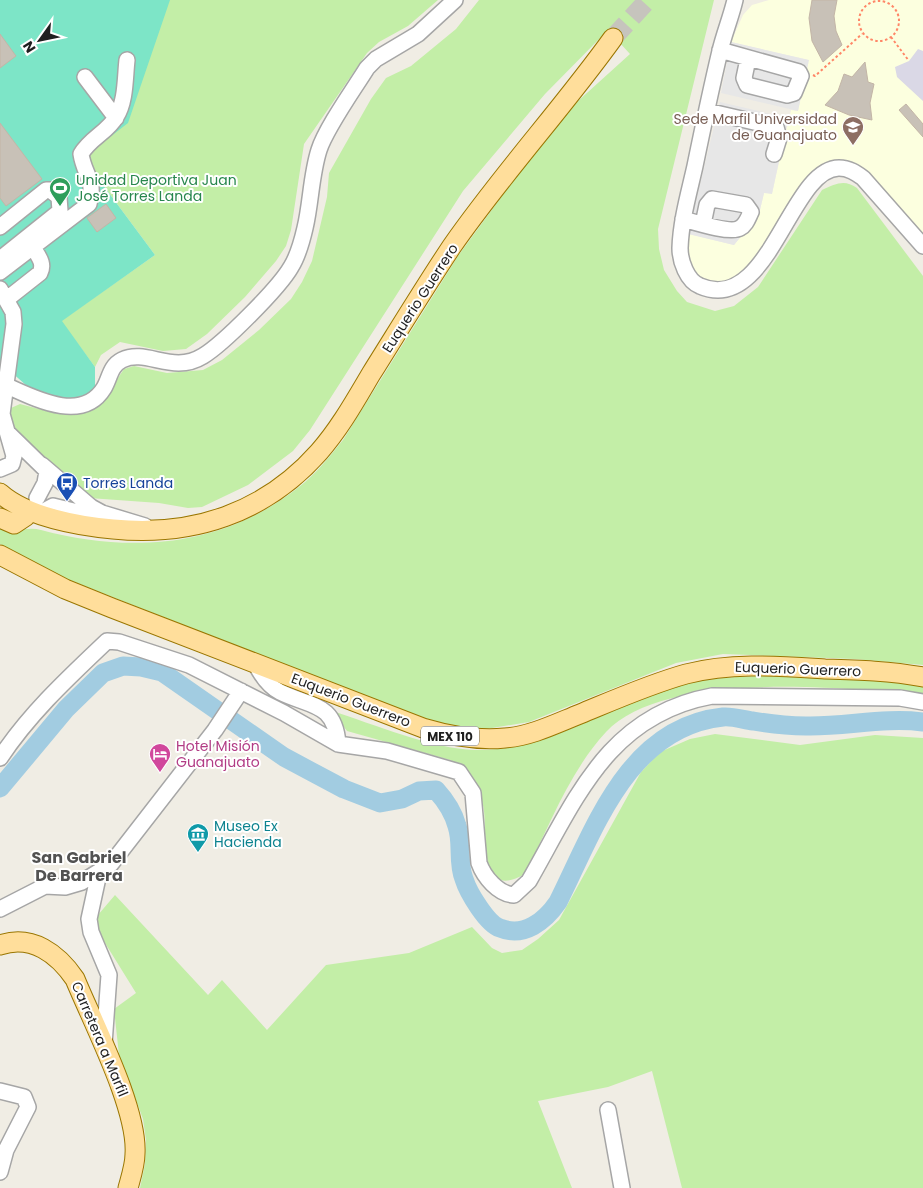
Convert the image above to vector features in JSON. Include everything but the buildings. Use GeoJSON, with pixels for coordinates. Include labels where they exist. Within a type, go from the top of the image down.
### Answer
{"type":"FeatureCollection","features":[{"type":"Feature","properties":{"kind":"main road","name":"Euquerio Guerrero"},"geometry":{"type":"LineString","coordinates":[[0,492],[19,505],[34,509],[57,520],[143,532],[164,531],[212,522],[233,514],[278,488],[319,452],[341,424],[453,245],[548,120],[580,84],[613,38]]}},
{"type":"Feature","properties":{"kind":"main road"},"geometry":{"type":"LineString","coordinates":[[0,518],[14,524],[34,509]]}},
{"type":"Feature","properties":{"kind":"main road","name":"Euquerio Guerrero"},"geometry":{"type":"LineString","coordinates":[[0,555],[65,589],[423,728],[453,737],[477,739],[506,738],[529,734],[659,682],[714,668],[764,666],[923,677]]}},
{"type":"Feature","properties":{"kind":"main road","name":"Carretera a Marfil"},"geometry":{"type":"LineString","coordinates":[[0,945],[10,942],[29,942],[47,950],[64,962],[75,979],[125,1098],[133,1126],[136,1154],[128,1188]]}},
{"type":"Feature","properties":{"kind":"street"},"geometry":{"type":"LineString","coordinates":[[5,385],[48,403],[74,406],[89,404],[98,397],[111,370],[120,361],[131,357],[173,364],[187,364],[203,356],[220,342],[276,287],[291,268],[305,228],[319,150],[367,68],[376,59],[418,34],[455,0]]}},
{"type":"Feature","properties":{"kind":"street"},"geometry":{"type":"LineString","coordinates":[[735,0],[720,50],[683,219],[680,249],[682,263],[690,277],[698,286],[712,290],[726,290],[750,275],[809,188],[829,171],[839,168],[852,170],[864,178],[923,246]]}},
{"type":"Feature","properties":{"kind":"street"},"geometry":{"type":"LineString","coordinates":[[726,28],[747,0]]}},
{"type":"Feature","properties":{"kind":"street"},"geometry":{"type":"LineString","coordinates":[[720,50],[799,72],[801,76],[798,89],[794,94],[787,95],[747,85],[744,78],[748,59]]}},
{"type":"Feature","properties":{"kind":"street"},"geometry":{"type":"LineString","coordinates":[[0,259],[29,243],[89,204],[93,192],[92,181],[82,154],[87,144],[116,118],[122,100],[127,60]]}},
{"type":"Feature","properties":{"kind":"street"},"geometry":{"type":"LineString","coordinates":[[85,77],[116,118]]}},
{"type":"Feature","properties":{"kind":"street"},"geometry":{"type":"LineString","coordinates":[[707,111],[776,127],[779,138],[774,154]]}},
{"type":"Feature","properties":{"kind":"street"},"geometry":{"type":"LineString","coordinates":[[0,272],[29,243],[60,210],[59,197],[50,190],[46,190],[5,223],[29,243],[42,262],[42,268],[40,273],[3,294],[13,312],[14,324],[2,414],[14,456],[12,464],[0,469]]}},
{"type":"Feature","properties":{"kind":"street"},"geometry":{"type":"LineString","coordinates":[[683,219],[703,224]]}},
{"type":"Feature","properties":{"kind":"street"},"geometry":{"type":"LineString","coordinates":[[8,432],[42,465],[96,510],[164,531]]}},
{"type":"Feature","properties":{"kind":"street"},"geometry":{"type":"LineString","coordinates":[[34,509],[47,476],[47,471],[42,465]]}},
{"type":"Feature","properties":{"kind":"street"},"geometry":{"type":"LineString","coordinates":[[0,758],[18,732],[46,699],[107,641],[119,642],[189,665],[338,744],[388,751],[459,772],[473,793],[479,863],[482,871],[488,880],[501,890],[507,894],[514,895],[529,881],[591,773],[603,758],[615,744],[641,724],[672,708],[692,700],[712,696],[900,698],[923,702]]}},
{"type":"Feature","properties":{"kind":"street"},"geometry":{"type":"LineString","coordinates":[[254,663],[268,684],[279,692],[326,710],[333,722],[338,744]]}},
{"type":"Feature","properties":{"kind":"street"},"geometry":{"type":"LineString","coordinates":[[0,909],[45,886],[64,886],[82,882],[99,874],[111,864],[215,730],[241,691]]}},
{"type":"Feature","properties":{"kind":"street"},"geometry":{"type":"LineString","coordinates":[[99,874],[89,919],[92,932],[109,975],[104,1048]]}},
{"type":"Feature","properties":{"kind":"street"},"geometry":{"type":"LineString","coordinates":[[0,1091],[24,1097],[28,1107],[6,1150],[0,1172]]}},
{"type":"Feature","properties":{"kind":"street"},"geometry":{"type":"LineString","coordinates":[[608,1110],[622,1188]]}},
{"type":"Feature","properties":{"kind":"path"},"geometry":{"type":"LineString","coordinates":[[864,0],[867,4]]}},
{"type":"Feature","properties":{"kind":"path"},"geometry":{"type":"LineString","coordinates":[[878,0],[884,1],[895,8],[898,14],[898,27],[891,37],[886,40],[873,41],[862,34],[858,22],[859,15],[867,4],[878,0]]}},
{"type":"Feature","properties":{"kind":"path"},"geometry":{"type":"LineString","coordinates":[[799,72],[815,76],[862,34]]}},
{"type":"Feature","properties":{"kind":"path"},"geometry":{"type":"LineString","coordinates":[[891,37],[909,61]]}},
{"type":"Feature","properties":{"kind":"shaded area","name":"Sede Marfil Universidad de Guanajuato"},"geometry":{"type":"Polygon","coordinates":[[[769,0],[923,0],[923,256],[861,184],[844,174],[825,180],[812,194],[752,282],[738,292],[723,296],[709,296],[697,290],[676,259],[673,230],[734,245],[759,214],[764,193],[772,193],[791,110],[798,111],[808,60],[731,42],[743,15],[752,5],[769,0]]]}},
{"type":"Feature","properties":{"kind":"shaded area"},"geometry":{"type":"Polygon","coordinates":[[[731,42],[809,60],[798,111],[721,93],[731,42]]]}},
{"type":"Feature","properties":{"kind":"shaded area"},"geometry":{"type":"Polygon","coordinates":[[[918,49],[923,51],[923,101],[897,77],[895,67],[909,61],[918,49]]]}},
{"type":"Feature","properties":{"kind":"shaded area"},"geometry":{"type":"Polygon","coordinates":[[[720,102],[788,118],[772,194],[764,193],[759,214],[734,245],[688,234],[720,102]]]}},
{"type":"Feature","properties":{"kind":"green space","name":"Unidad Deportiva Juan José Torres Landa"},"geometry":{"type":"Polygon","coordinates":[[[0,0],[170,0],[128,123],[83,158],[155,255],[62,321],[95,367],[95,390],[85,398],[68,400],[37,395],[0,362],[0,0]]]}},
{"type":"Feature","properties":{"kind":"green space"},"geometry":{"type":"Polygon","coordinates":[[[168,0],[438,0],[408,26],[379,42],[367,53],[304,144],[291,230],[286,246],[276,261],[245,297],[207,334],[186,349],[163,351],[120,342],[101,355],[95,367],[61,321],[155,255],[83,158],[168,0]]]}},
{"type":"Feature","properties":{"kind":"green space"},"geometry":{"type":"Polygon","coordinates":[[[479,0],[714,0],[658,229],[659,249],[664,270],[677,291],[687,302],[715,311],[734,306],[758,287],[822,190],[840,183],[857,188],[923,276],[923,665],[854,659],[723,654],[676,663],[529,722],[480,730],[436,725],[44,570],[0,544],[0,528],[5,530],[36,529],[75,538],[142,543],[175,540],[208,533],[239,522],[270,507],[299,487],[322,465],[343,440],[458,256],[548,133],[567,111],[630,54],[608,30],[545,94],[463,191],[310,430],[293,451],[248,485],[202,507],[188,508],[159,503],[89,498],[15,434],[9,413],[11,408],[20,404],[58,414],[74,414],[89,410],[101,403],[124,369],[134,366],[167,373],[203,370],[222,360],[259,330],[291,299],[302,282],[312,261],[327,197],[329,173],[371,99],[386,78],[411,66],[456,29],[479,0]]]}},
{"type":"Feature","properties":{"kind":"green space"},"geometry":{"type":"Polygon","coordinates":[[[759,676],[879,680],[923,686],[923,696],[849,689],[757,687],[711,691],[669,699],[633,712],[606,732],[581,764],[570,782],[525,874],[509,880],[498,879],[491,872],[481,798],[475,785],[456,763],[347,731],[332,711],[422,741],[458,749],[500,749],[524,745],[568,730],[631,701],[667,688],[706,680],[759,676]]]}},
{"type":"Feature","properties":{"kind":"green space"},"geometry":{"type":"Polygon","coordinates":[[[715,734],[800,745],[875,735],[923,738],[923,1188],[682,1188],[652,1071],[608,1087],[538,1101],[572,1188],[140,1188],[145,1164],[146,1140],[143,1119],[119,1055],[114,1009],[136,993],[92,922],[115,895],[208,995],[222,980],[267,1030],[326,965],[409,953],[472,927],[492,948],[502,953],[522,950],[538,939],[559,920],[641,772],[660,752],[690,739],[715,734]]]}},
{"type":"Feature","properties":{"kind":"waterway"},"geometry":{"type":"LineString","coordinates":[[0,788],[66,709],[103,673],[123,666],[141,667],[162,672],[284,757],[344,789],[380,803],[402,799],[419,791],[436,790],[449,806],[459,832],[462,873],[474,899],[484,914],[495,925],[509,931],[517,931],[533,926],[547,915],[558,902],[601,814],[639,760],[662,740],[690,725],[723,717],[799,726],[894,721],[923,722]]}},
{"type":"Feature","properties":{"kind":"tunnel"},"geometry":{"type":"LineString","coordinates":[[613,38],[648,0]]}},
{"type":"Feature","properties":{"kind":"place","name":"Sede Marfil Universidad de Guanajuato"},"geometry":{"type":"Point","coordinates":[853,146]}},
{"type":"Feature","properties":{"kind":"place","name":"Unidad Deportiva Juan José Torres Landa"},"geometry":{"type":"Point","coordinates":[60,207]}},
{"type":"Feature","properties":{"kind":"place","name":"Torres Landa"},"geometry":{"type":"Point","coordinates":[67,502]}},
{"type":"Feature","properties":{"kind":"place","name":"Hotel Misión Guanajuato"},"geometry":{"type":"Point","coordinates":[160,773]}},
{"type":"Feature","properties":{"kind":"place","name":"Museo Ex Hacienda"},"geometry":{"type":"Point","coordinates":[198,853]}},
{"type":"Feature","properties":{"kind":"district","name":"San Gabriel De Barrera"},"geometry":{"type":"Point","coordinates":[79,866]}}]}
